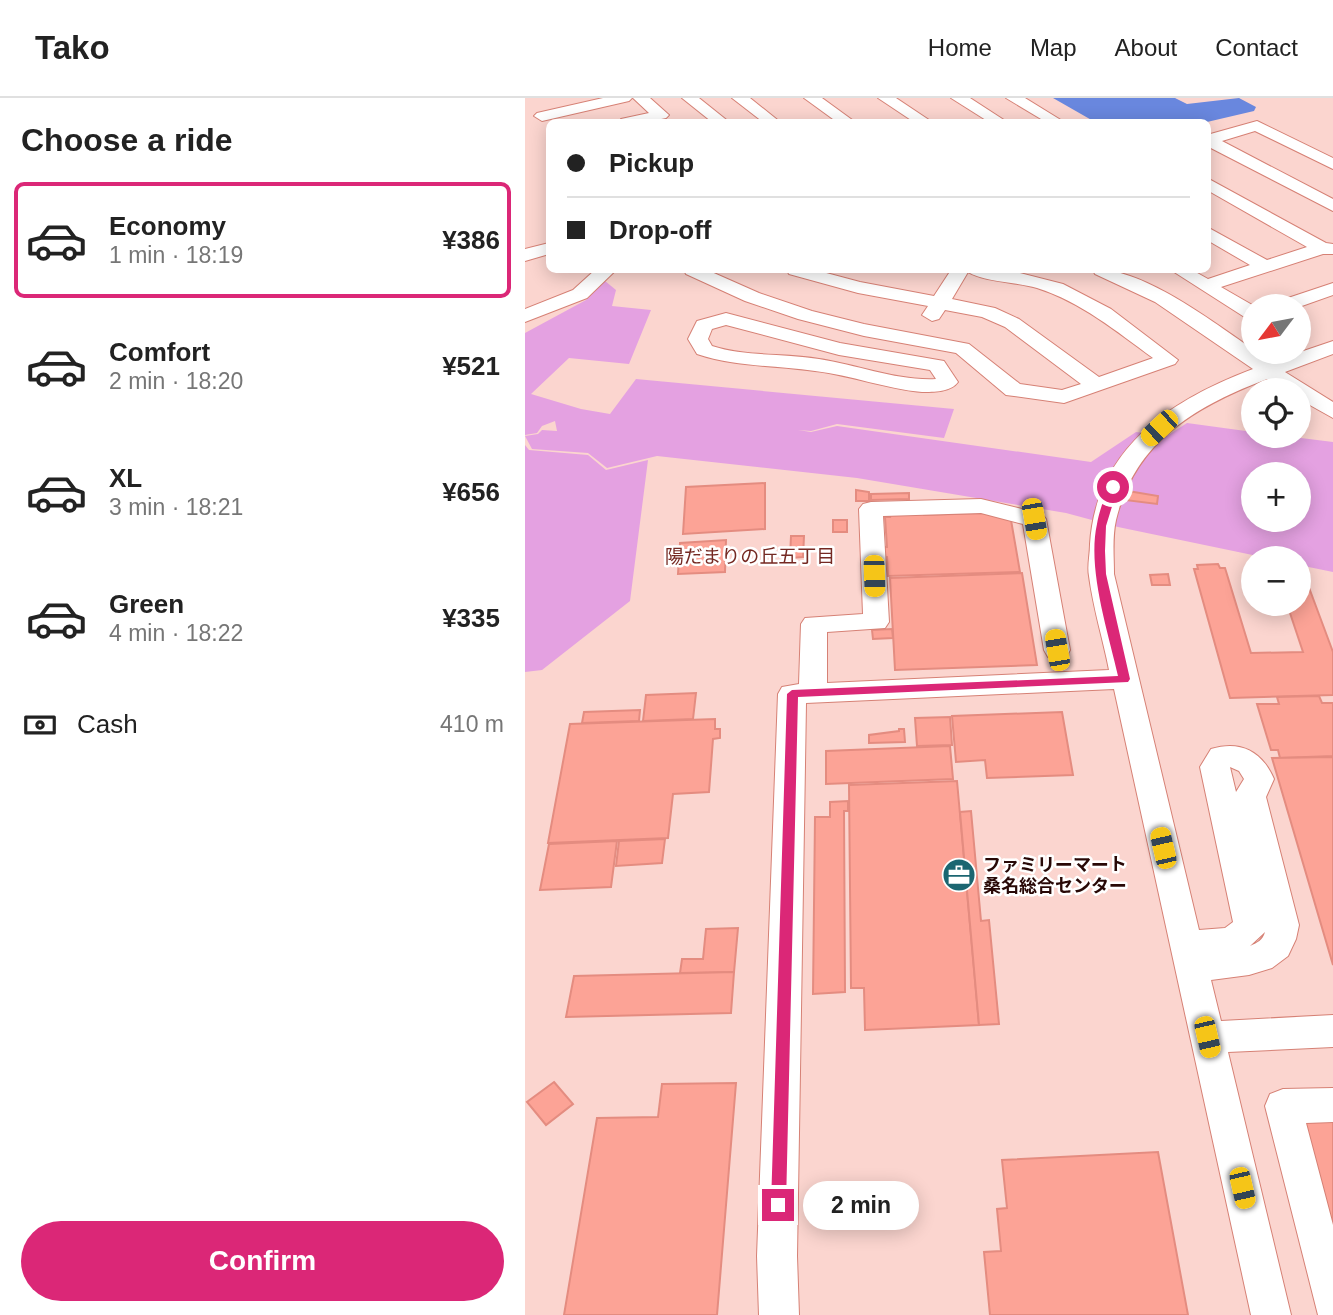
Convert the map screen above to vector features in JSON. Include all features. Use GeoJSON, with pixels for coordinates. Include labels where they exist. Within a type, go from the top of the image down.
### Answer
{"type":"FeatureCollection","features":[{"type":"Feature","properties":{"kind":"street"},"geometry":{"type":"LineString","coordinates":[[542,116],[624,98]]}},
{"type":"Feature","properties":{"kind":"street"},"geometry":{"type":"LineString","coordinates":[[641,98],[661,115],[642,119]]}},
{"type":"Feature","properties":{"kind":"street"},"geometry":{"type":"LineString","coordinates":[[690,98],[717,119]]}},
{"type":"Feature","properties":{"kind":"street"},"geometry":{"type":"LineString","coordinates":[[812,98],[843,119]]}},
{"type":"Feature","properties":{"kind":"street"},"geometry":{"type":"LineString","coordinates":[[959,98],[994,119]]}},
{"type":"Feature","properties":{"kind":"street"},"geometry":{"type":"LineString","coordinates":[[1014,98],[1051,119]]}},
{"type":"Feature","properties":{"kind":"street"},"geometry":{"type":"LineString","coordinates":[[746,99],[769,119]]}},
{"type":"Feature","properties":{"kind":"street"},"geometry":{"type":"LineString","coordinates":[[893,99],[919,119]]}},
{"type":"Feature","properties":{"kind":"street"},"geometry":{"type":"LineString","coordinates":[[525,112],[550,119]]}},
{"type":"Feature","properties":{"kind":"street"},"geometry":{"type":"LineString","coordinates":[[1211,139],[1257,126],[1333,164]]}},
{"type":"Feature","properties":{"kind":"street"},"geometry":{"type":"LineString","coordinates":[[1211,142],[1333,206]]}},
{"type":"Feature","properties":{"kind":"street"},"geometry":{"type":"LineString","coordinates":[[1211,185],[1327,248]]}},
{"type":"Feature","properties":{"kind":"street"},"geometry":{"type":"LineString","coordinates":[[1211,234],[1265,267]]}},
{"type":"Feature","properties":{"kind":"street"},"geometry":{"type":"LineString","coordinates":[[1207,285],[1327,248]]}},
{"type":"Feature","properties":{"kind":"street"},"geometry":{"type":"LineString","coordinates":[[525,255],[546,249]]}},
{"type":"Feature","properties":{"kind":"street"},"geometry":{"type":"LineString","coordinates":[[700,273],[775,305],[846,326],[962,348],[1014,390],[1063,397],[1167,360],[1091,305],[1070,294],[1018,276],[997,273]]}},
{"type":"Feature","properties":{"kind":"street"},"geometry":{"type":"LineString","coordinates":[[807,273],[858,287],[979,309],[1013,323],[1096,385]]}},
{"type":"Feature","properties":{"kind":"street"},"geometry":{"type":"LineString","coordinates":[[903,359],[958,273]]}},
{"type":"Feature","properties":{"kind":"street"},"geometry":{"type":"LineString","coordinates":[[1109,273],[1162,298],[1280,378]]}},
{"type":"Feature","properties":{"kind":"street"},"geometry":{"type":"LineString","coordinates":[[1185,273],[1241,306]]}},
{"type":"Feature","properties":{"kind":"street"},"geometry":{"type":"LineString","coordinates":[[525,316],[572,298],[586,289],[593,274]]}},
{"type":"Feature","properties":{"kind":"street"},"geometry":{"type":"LineString","coordinates":[[1311,296],[1333,289]]}},
{"type":"Feature","properties":{"kind":"street"},"geometry":{"type":"LineString","coordinates":[[752,324],[775,305]]}},
{"type":"Feature","properties":{"kind":"street"},"geometry":{"type":"LineString","coordinates":[[732,319],[752,324],[818,344],[937,365],[947,382],[938,386],[890,381],[798,361],[726,356],[709,352],[698,343],[702,328],[713,320],[732,319]]}},
{"type":"Feature","properties":{"kind":"street"},"geometry":{"type":"LineString","coordinates":[[1271,1315],[1101,574],[1101,526],[1114,484],[1141,445],[1169,420],[1215,392],[1333,347]]}},
{"type":"Feature","properties":{"kind":"street"},"geometry":{"type":"LineString","coordinates":[[1311,400],[1333,411]]}},
{"type":"Feature","properties":{"kind":"street"},"geometry":{"type":"LineString","coordinates":[[813,693],[814,624],[876,622],[871,509],[981,506],[1034,519],[1057,650]]}},
{"type":"Feature","properties":{"kind":"street"},"geometry":{"type":"LineString","coordinates":[[779,1315],[777,1256],[792,694],[1124,679]]}},
{"type":"Feature","properties":{"kind":"street"},"geometry":{"type":"LineString","coordinates":[[1221,757],[1240,757],[1252,762],[1259,779],[1256,789],[1250,793],[1283,925],[1276,946],[1263,957],[1244,962],[1188,956],[1232,941],[1251,927],[1215,767],[1221,757]]}},
{"type":"Feature","properties":{"kind":"street"},"geometry":{"type":"LineString","coordinates":[[1207,1037],[1333,1031]]}},
{"type":"Feature","properties":{"kind":"street"},"geometry":{"type":"LineString","coordinates":[[1333,1105],[1283,1106],[1333,1302]]}},
{"type":"Feature","properties":{"kind":"shaded area"},"geometry":{"type":"Polygon","coordinates":[[[605,281],[616,290],[612,306],[651,310],[629,364],[569,358],[531,394],[581,409],[610,414],[636,379],[954,409],[944,438],[837,424],[811,431],[798,430],[811,432],[837,426],[1091,462],[1136,432],[1167,436],[1187,423],[1241,430],[1241,448],[1311,448],[1311,439],[1333,442],[1333,572],[1311,567],[1311,546],[1241,546],[1241,553],[1118,527],[1066,513],[857,478],[657,456],[607,468],[588,453],[532,449],[525,436],[538,434],[542,430],[557,431],[555,421],[542,426],[537,433],[525,435],[525,333],[586,300],[605,281]]]}},
{"type":"Feature","properties":{"kind":"shaded area"},"geometry":{"type":"Polygon","coordinates":[[[525,445],[529,450],[588,455],[606,470],[648,460],[630,601],[542,670],[525,672],[525,445]]]}},
{"type":"Feature","properties":{"kind":"water"},"geometry":{"type":"Polygon","coordinates":[[[1053,98],[1175,98],[1187,104],[1239,98],[1256,107],[1254,111],[1211,121],[1090,119],[1053,98]]]}},
{"type":"Feature","properties":{"kind":"building"},"geometry":{"type":"Polygon","coordinates":[[[765,483],[765,529],[683,534],[686,487],[765,483]]]}},
{"type":"Feature","properties":{"kind":"building"},"geometry":{"type":"Polygon","coordinates":[[[856,490],[869,492],[869,501],[856,501],[856,490]]]}},
{"type":"Feature","properties":{"kind":"building"},"geometry":{"type":"Polygon","coordinates":[[[1128,491],[1158,496],[1157,504],[1125,500],[1128,491]]]}},
{"type":"Feature","properties":{"kind":"building"},"geometry":{"type":"Polygon","coordinates":[[[909,493],[909,499],[871,500],[871,494],[909,493]]]}},
{"type":"Feature","properties":{"kind":"building"},"geometry":{"type":"Polygon","coordinates":[[[889,512],[924,515],[986,513],[1011,520],[1020,572],[888,576],[887,557],[883,557],[883,547],[887,547],[885,517],[890,517],[889,512]]]}},
{"type":"Feature","properties":{"kind":"building"},"geometry":{"type":"Polygon","coordinates":[[[833,520],[847,520],[847,532],[833,532],[833,520]]]}},
{"type":"Feature","properties":{"kind":"building"},"geometry":{"type":"Polygon","coordinates":[[[791,536],[804,536],[803,557],[790,558],[791,536]]]}},
{"type":"Feature","properties":{"kind":"building"},"geometry":{"type":"Polygon","coordinates":[[[726,540],[725,572],[678,574],[680,543],[726,540]]]}},
{"type":"Feature","properties":{"kind":"building"},"geometry":{"type":"Polygon","coordinates":[[[1218,564],[1220,568],[1225,568],[1251,653],[1303,652],[1291,616],[1311,616],[1311,593],[1333,652],[1333,695],[1230,698],[1194,569],[1198,569],[1197,565],[1218,564]]]}},
{"type":"Feature","properties":{"kind":"building"},"geometry":{"type":"Polygon","coordinates":[[[1022,573],[1037,665],[895,670],[890,578],[1022,573]]]}},
{"type":"Feature","properties":{"kind":"building"},"geometry":{"type":"Polygon","coordinates":[[[1168,574],[1170,585],[1152,585],[1150,575],[1168,574]]]}},
{"type":"Feature","properties":{"kind":"building"},"geometry":{"type":"Polygon","coordinates":[[[892,629],[893,638],[873,639],[872,630],[892,629]]]}},
{"type":"Feature","properties":{"kind":"building"},"geometry":{"type":"Polygon","coordinates":[[[696,693],[693,719],[643,721],[646,695],[696,693]]]}},
{"type":"Feature","properties":{"kind":"building"},"geometry":{"type":"Polygon","coordinates":[[[1319,696],[1322,703],[1333,703],[1333,756],[1280,758],[1278,750],[1271,750],[1257,704],[1279,704],[1277,697],[1319,696]]]}},
{"type":"Feature","properties":{"kind":"building"},"geometry":{"type":"Polygon","coordinates":[[[640,710],[639,721],[582,723],[584,712],[640,710]]]}},
{"type":"Feature","properties":{"kind":"building"},"geometry":{"type":"Polygon","coordinates":[[[1062,712],[1073,775],[987,778],[985,760],[956,762],[952,716],[1062,712]]]}},
{"type":"Feature","properties":{"kind":"building"},"geometry":{"type":"Polygon","coordinates":[[[950,717],[952,745],[917,746],[915,718],[950,717]]]}},
{"type":"Feature","properties":{"kind":"building"},"geometry":{"type":"Polygon","coordinates":[[[715,719],[715,729],[720,729],[720,738],[713,739],[709,792],[673,794],[668,838],[548,843],[570,724],[715,719]]]}},
{"type":"Feature","properties":{"kind":"building"},"geometry":{"type":"Polygon","coordinates":[[[904,729],[905,742],[869,743],[869,735],[904,729]]]}},
{"type":"Feature","properties":{"kind":"building"},"geometry":{"type":"Polygon","coordinates":[[[950,746],[953,779],[826,784],[826,751],[950,746]]]}},
{"type":"Feature","properties":{"kind":"building"},"geometry":{"type":"Polygon","coordinates":[[[1333,757],[1333,965],[1272,758],[1333,757]]]}},
{"type":"Feature","properties":{"kind":"building"},"geometry":{"type":"Polygon","coordinates":[[[957,781],[979,1025],[865,1030],[864,988],[851,988],[849,785],[957,781]]]}},
{"type":"Feature","properties":{"kind":"building"},"geometry":{"type":"Polygon","coordinates":[[[848,801],[848,811],[844,811],[845,992],[813,994],[815,817],[830,817],[830,802],[848,801]]]}},
{"type":"Feature","properties":{"kind":"building"},"geometry":{"type":"Polygon","coordinates":[[[971,811],[981,921],[989,920],[999,1024],[979,1025],[960,812],[971,811]]]}},
{"type":"Feature","properties":{"kind":"building"},"geometry":{"type":"Polygon","coordinates":[[[665,839],[662,863],[616,866],[619,841],[665,839]]]}},
{"type":"Feature","properties":{"kind":"building"},"geometry":{"type":"Polygon","coordinates":[[[617,841],[611,887],[540,890],[549,844],[617,841]]]}},
{"type":"Feature","properties":{"kind":"building"},"geometry":{"type":"Polygon","coordinates":[[[738,928],[734,972],[680,973],[682,959],[703,959],[706,929],[738,928]]]}},
{"type":"Feature","properties":{"kind":"building"},"geometry":{"type":"Polygon","coordinates":[[[734,972],[731,1013],[566,1017],[574,976],[734,972]]]}},
{"type":"Feature","properties":{"kind":"building"},"geometry":{"type":"Polygon","coordinates":[[[554,1082],[573,1104],[546,1125],[527,1102],[554,1082]]]}},
{"type":"Feature","properties":{"kind":"building"},"geometry":{"type":"Polygon","coordinates":[[[736,1083],[717,1315],[564,1315],[597,1118],[658,1117],[662,1084],[736,1083]]]}},
{"type":"Feature","properties":{"kind":"building"},"geometry":{"type":"Polygon","coordinates":[[[1333,1117],[1333,1249],[1300,1118],[1333,1117]]]}},
{"type":"Feature","properties":{"kind":"building"},"geometry":{"type":"Polygon","coordinates":[[[1158,1152],[1188,1315],[990,1315],[984,1252],[1001,1251],[997,1209],[1007,1208],[1002,1160],[1158,1152]]]}},
{"type":"Feature","properties":{"kind":"place","name":"ファミリーマート 桑名総合センター"},"geometry":{"type":"Point","coordinates":[959,875]}},
{"type":"Feature","properties":{"kind":"district","name":"陽だまりの丘五丁目"},"geometry":{"type":"Point","coordinates":[750,556]}},
{"type":"Feature","properties":{"kind":"route"},"geometry":{"type":"LineString","coordinates":[[778,1205],[792,694],[1124,679],[1101,574],[1101,526],[1113,487]]}}]}
